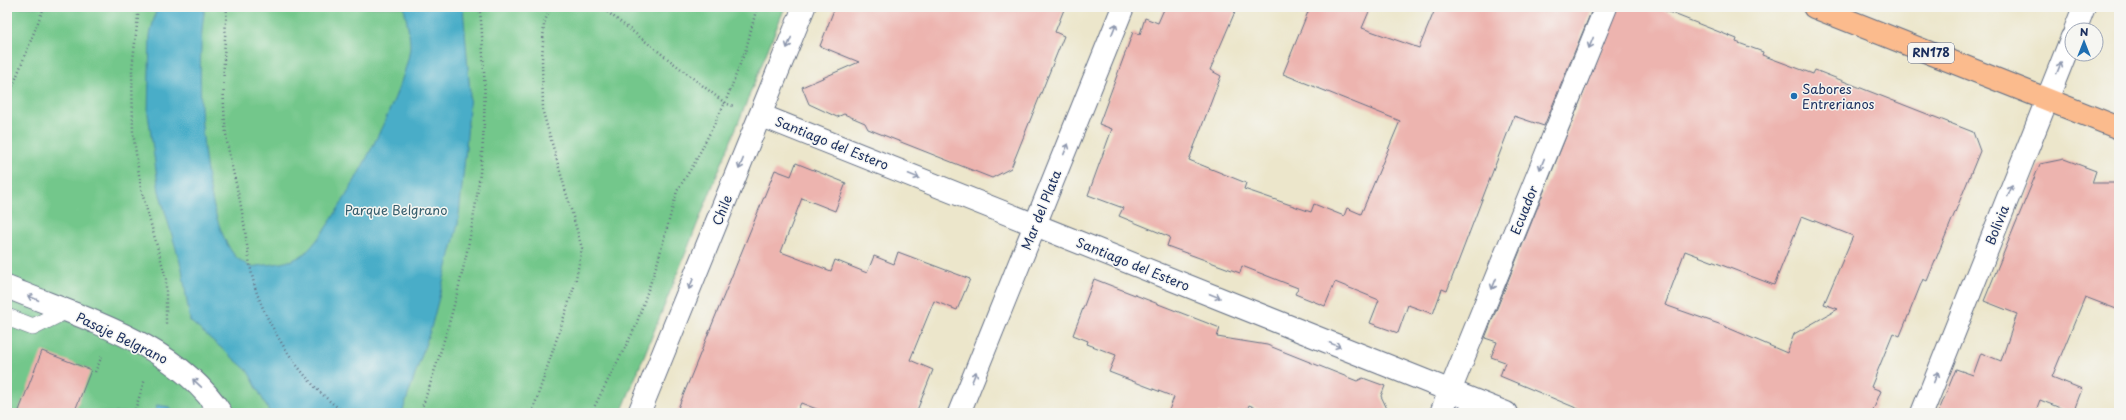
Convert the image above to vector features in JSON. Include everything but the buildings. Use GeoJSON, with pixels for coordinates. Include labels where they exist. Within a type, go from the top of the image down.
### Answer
{"type":"FeatureCollection","features":[{"type":"Feature","properties":{"kind":"main road","name":"RN178"},"geometry":{"type":"LineString","coordinates":[[1814,7],[2119,128]]}},
{"type":"Feature","properties":{"kind":"street","name":"Chile"},"geometry":{"type":"LineString","coordinates":[[639,413],[804,7]]}},
{"type":"Feature","properties":{"kind":"street","name":"Mar del Plata"},"geometry":{"type":"LineString","coordinates":[[959,413],[1123,7]]}},
{"type":"Feature","properties":{"kind":"street","name":"Ecuador"},"geometry":{"type":"LineString","coordinates":[[1441,413],[1606,7]]}},
{"type":"Feature","properties":{"kind":"street"},"geometry":{"type":"LineString","coordinates":[[2078,22],[2084,7]]}},
{"type":"Feature","properties":{"kind":"street","name":"Bolivia"},"geometry":{"type":"LineString","coordinates":[[1922,413],[2064,57]]}},
{"type":"Feature","properties":{"kind":"street","name":"Santiago del Estero"},"geometry":{"type":"LineString","coordinates":[[760,115],[1506,413]]}},
{"type":"Feature","properties":{"kind":"street","name":"Pasaje Belgrano"},"geometry":{"type":"LineString","coordinates":[[7,287],[109,329],[157,352],[179,367],[210,395],[221,413]]}},
{"type":"Feature","properties":{"kind":"lane"},"geometry":{"type":"LineString","coordinates":[[7,316],[33,327],[65,311]]}},
{"type":"Feature","properties":{"kind":"path"},"geometry":{"type":"LineString","coordinates":[[7,101],[44,7]]}},
{"type":"Feature","properties":{"kind":"path"},"geometry":{"type":"LineString","coordinates":[[134,413],[147,373],[166,330],[167,314],[166,278],[141,190],[133,132],[132,69],[140,7]]}},
{"type":"Feature","properties":{"kind":"path"},"geometry":{"type":"LineString","coordinates":[[227,7],[224,64],[227,140],[243,218],[250,267],[259,301],[279,340],[305,376],[346,413]]}},
{"type":"Feature","properties":{"kind":"path"},"geometry":{"type":"LineString","coordinates":[[420,413],[438,364],[458,293],[473,216],[484,132],[485,78],[479,7]]}},
{"type":"Feature","properties":{"kind":"path"},"geometry":{"type":"LineString","coordinates":[[532,413],[575,284],[582,248],[544,112],[542,60],[544,24],[550,7]]}},
{"type":"Feature","properties":{"kind":"path"},"geometry":{"type":"LineString","coordinates":[[601,7],[725,103]]}},
{"type":"Feature","properties":{"kind":"path"},"geometry":{"type":"LineString","coordinates":[[591,413],[635,328],[658,261],[677,191],[694,164],[725,103],[746,49],[757,7]]}},
{"type":"Feature","properties":{"kind":"path"},"geometry":{"type":"LineString","coordinates":[[95,372],[104,352]]}},
{"type":"Feature","properties":{"kind":"green space","name":"Parque Belgrano"},"geometry":{"type":"Polygon","coordinates":[[[7,7],[785,7],[621,413],[7,413],[7,7]]]}},
{"type":"Feature","properties":{"kind":"water"},"geometry":{"type":"Polygon","coordinates":[[[157,7],[205,7],[200,63],[203,138],[208,175],[215,210],[224,238],[237,258],[250,267],[286,262],[299,257],[305,253],[318,239],[334,216],[351,187],[384,122],[406,65],[410,41],[404,7],[463,7],[470,93],[458,224],[431,328],[402,413],[270,413],[248,371],[190,321],[182,269],[159,191],[148,114],[150,35],[157,7]]]}},
{"type":"Feature","properties":{"kind":"water"},"geometry":{"type":"Polygon","coordinates":[[[157,405],[169,407],[174,413],[155,413],[157,405]]]}},
{"type":"Feature","properties":{"kind":"place","name":"Sabores Entrerianos"},"geometry":{"type":"Point","coordinates":[1794,96]}}]}
